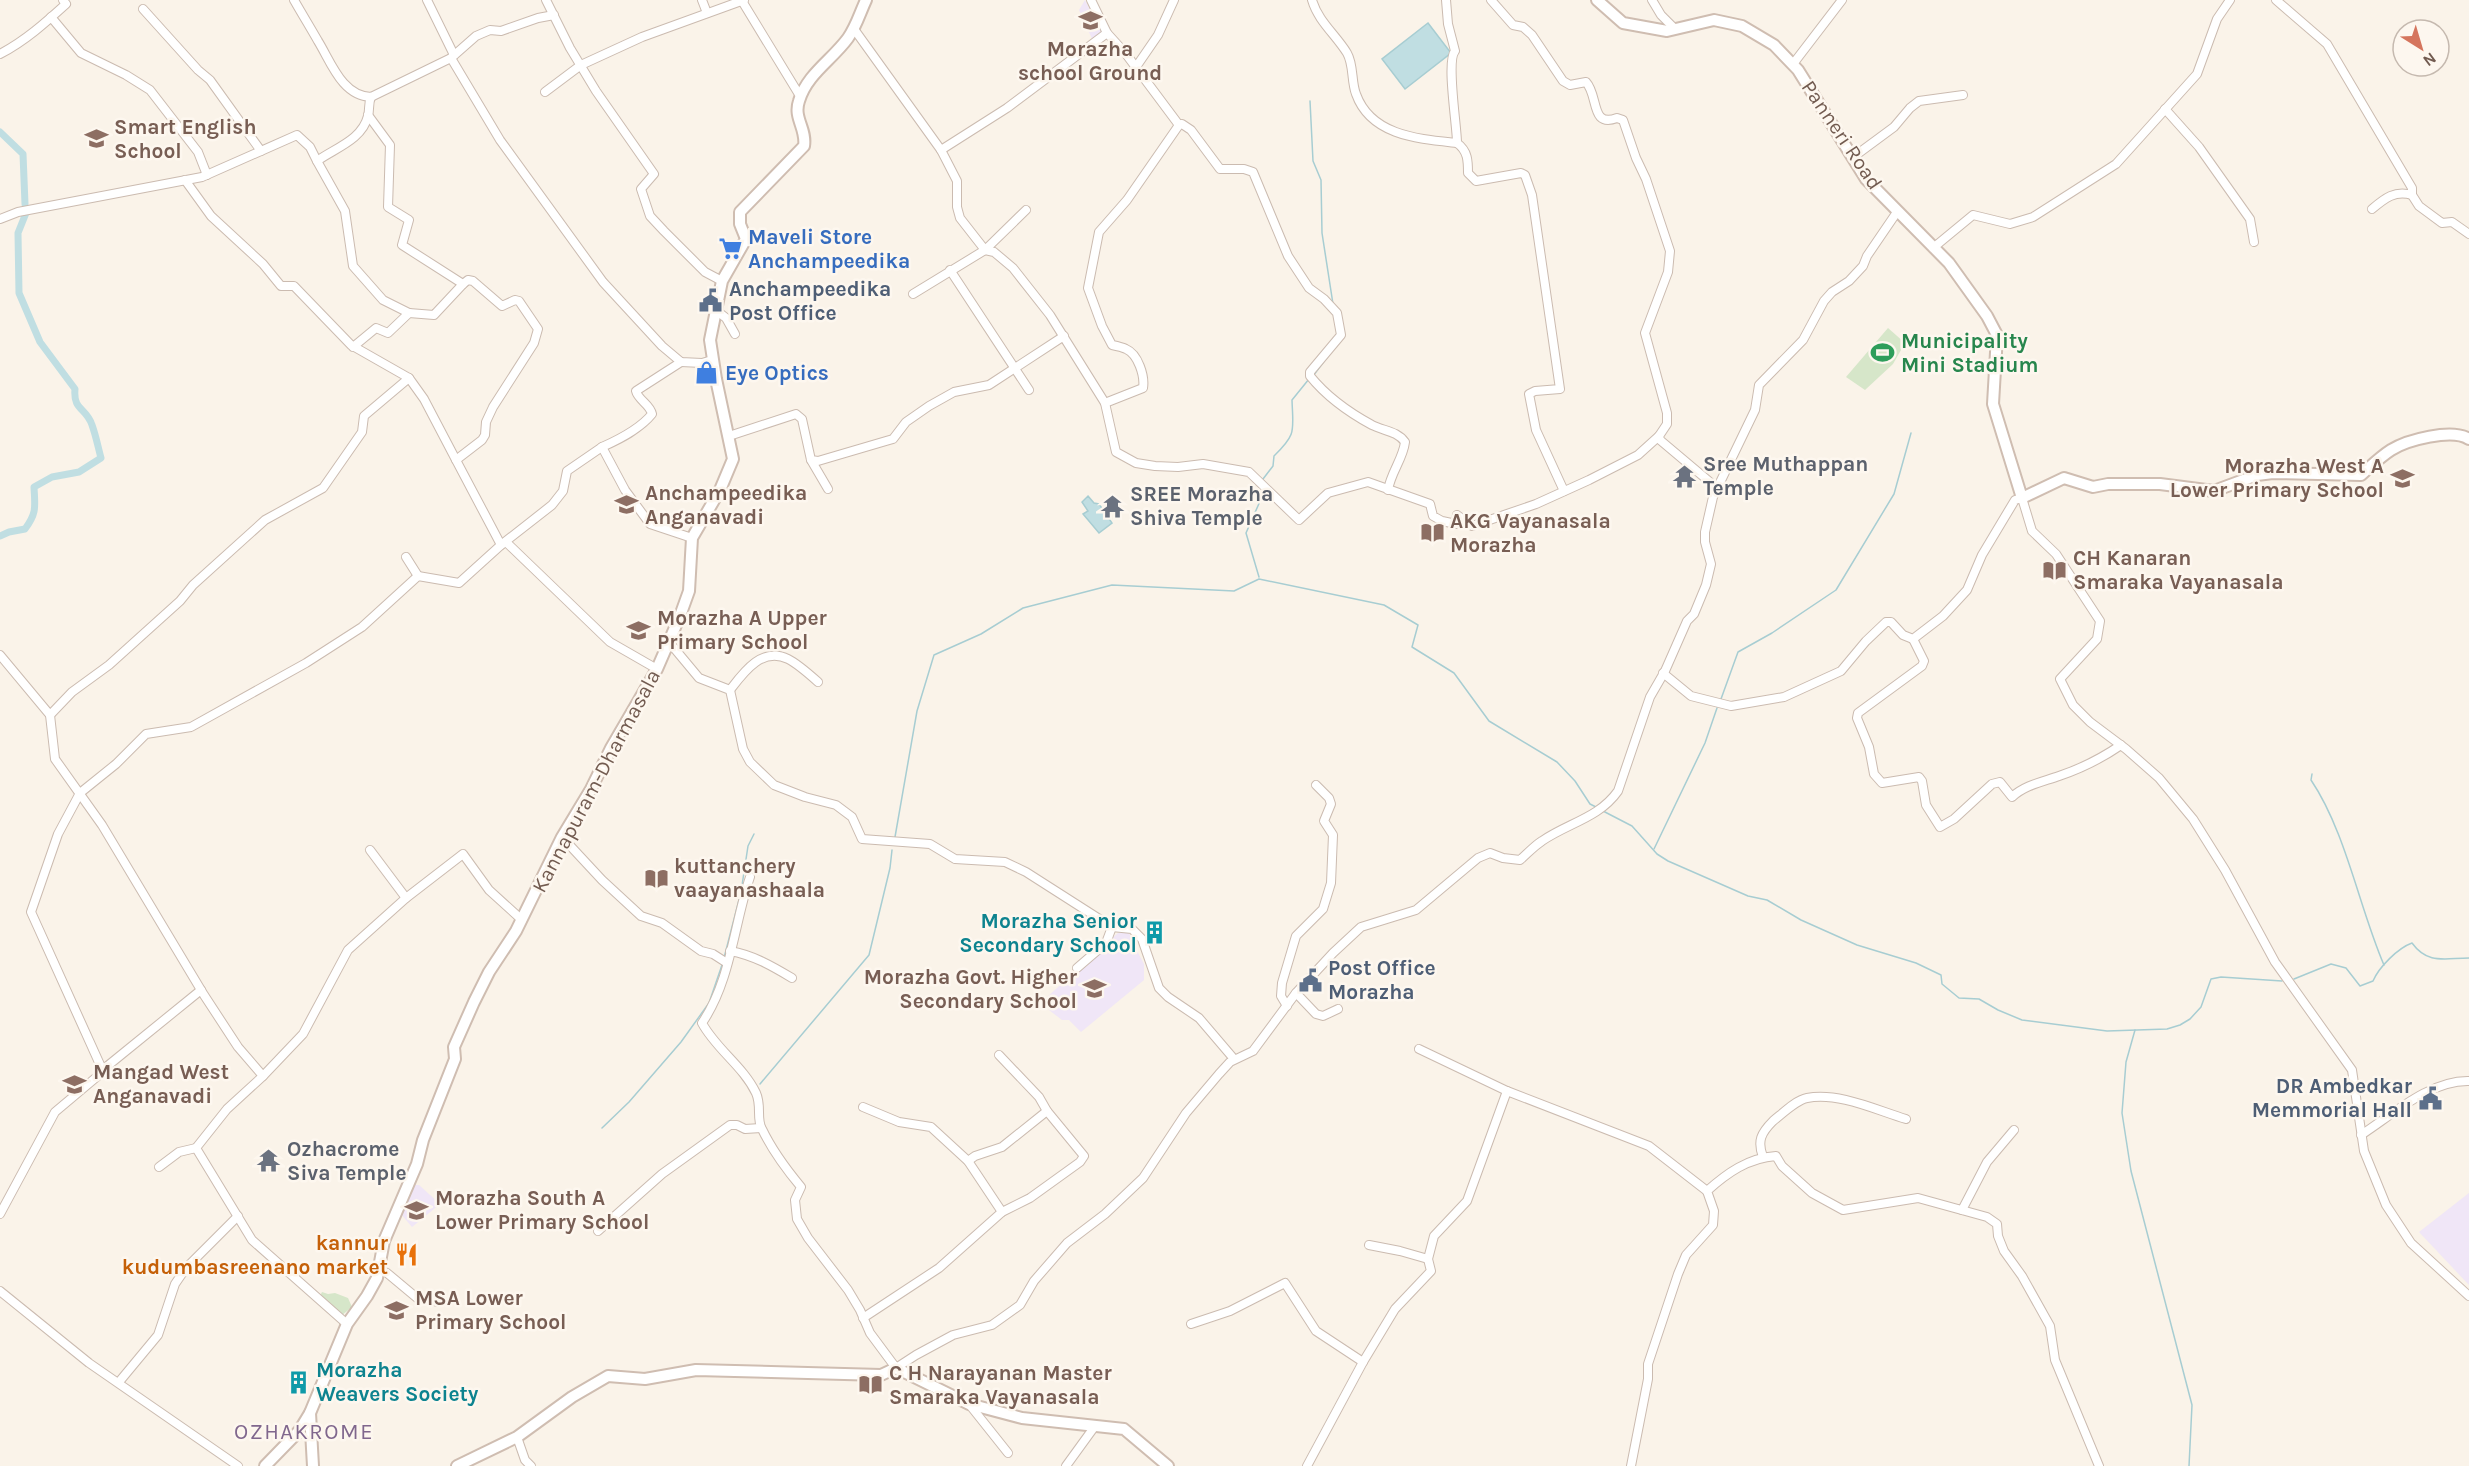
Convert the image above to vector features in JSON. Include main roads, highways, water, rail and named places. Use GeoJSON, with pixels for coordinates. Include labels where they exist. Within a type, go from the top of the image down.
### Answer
{"type":"FeatureCollection","features":[{"type":"Feature","properties":{"kind":"main road","name":"Kannapuram-Dharmasala"},"geometry":{"type":"LineString","coordinates":[[265,1466],[299,1431],[310,1413],[346,1324],[377,1278],[384,1241],[417,1164],[423,1140],[454,1059],[454,1047],[489,972],[522,920],[562,837],[657,669],[669,642],[689,591],[692,538],[720,490],[733,459],[712,360],[710,340],[722,281],[745,244],[746,239],[738,217],[740,212],[804,146],[806,137],[796,112],[800,96],[820,66],[838,49],[854,28],[866,0]]}},
{"type":"Feature","properties":{"kind":"main road","name":"Panneri Road"},"geometry":{"type":"LineString","coordinates":[[1597,0],[1623,23],[1667,31],[1714,20],[1742,26],[1774,45],[1793,64],[1825,111],[1866,179],[1949,263],[1980,305],[1996,335],[1993,404],[2022,498],[2064,478],[2093,487],[2108,484],[2160,484],[2214,490],[2257,475],[2273,473],[2361,475],[2393,449],[2405,444],[2453,434],[2469,439]]}},
{"type":"Feature","properties":{"kind":"main road"},"geometry":{"type":"LineString","coordinates":[[457,1466],[517,1437],[572,1397],[608,1376],[645,1379],[696,1370],[881,1375],[896,1368],[969,1404],[1022,1418],[1124,1429],[1168,1466]]}},
{"type":"Feature","properties":{"kind":"main road"},"geometry":{"type":"LineString","coordinates":[[310,1413],[313,1466]]}},
{"type":"Feature","properties":{"kind":"water"},"geometry":{"type":"Polygon","coordinates":[[[1428,23],[1451,53],[1405,89],[1382,59],[1428,23]]]}},
{"type":"Feature","properties":{"kind":"water"},"geometry":{"type":"Polygon","coordinates":[[[1088,496],[1094,503],[1099,504],[1112,523],[1099,533],[1083,514],[1088,511],[1082,502],[1088,496]]]}},
{"type":"Feature","properties":{"kind":"waterway"},"geometry":{"type":"LineString","coordinates":[[1310,101],[1313,161],[1321,180],[1322,233],[1333,304]]}},
{"type":"Feature","properties":{"kind":"waterway"},"geometry":{"type":"LineString","coordinates":[[0,132],[23,154],[25,204]]}},
{"type":"Feature","properties":{"kind":"waterway"},"geometry":{"type":"LineString","coordinates":[[0,536],[25,529],[34,510],[34,487],[52,477],[79,472],[101,458],[89,419],[76,401],[75,389],[40,342],[19,293],[18,233],[26,213]]}},
{"type":"Feature","properties":{"kind":"waterway"},"geometry":{"type":"LineString","coordinates":[[1313,376],[1328,356]]}},
{"type":"Feature","properties":{"kind":"waterway"},"geometry":{"type":"LineString","coordinates":[[1263,479],[1273,466],[1274,456],[1290,437],[1293,426],[1292,400],[1309,379]]}},
{"type":"Feature","properties":{"kind":"waterway"},"geometry":{"type":"LineString","coordinates":[[1721,699],[1738,652],[1772,633],[1836,590],[1894,494],[1911,433]]}},
{"type":"Feature","properties":{"kind":"waterway"},"geometry":{"type":"LineString","coordinates":[[1259,577],[1246,533],[1261,499],[1261,493]]}},
{"type":"Feature","properties":{"kind":"waterway"},"geometry":{"type":"LineString","coordinates":[[895,837],[917,711],[934,655],[981,634],[1023,608],[1112,585],[1234,591],[1259,579],[1384,605],[1418,625],[1412,647],[1454,673],[1489,721],[1557,762],[1575,781],[1590,804],[1596,807]]}},
{"type":"Feature","properties":{"kind":"waterway"},"geometry":{"type":"LineString","coordinates":[[1654,849],[1705,743],[1717,708]]}},
{"type":"Feature","properties":{"kind":"waterway"},"geometry":{"type":"LineString","coordinates":[[2312,774],[2311,780],[2323,800],[2343,846],[2384,965]]}},
{"type":"Feature","properties":{"kind":"waterway"},"geometry":{"type":"LineString","coordinates":[[1603,811],[1632,826],[1657,854],[1668,861],[1748,896],[1767,900],[1801,920],[1857,945],[1916,963],[1941,975],[1942,984],[1959,998],[1979,999],[2022,1020],[2107,1031],[2167,1029],[2190,1019],[2201,1007],[2211,979],[2221,977],[2282,981]]}},
{"type":"Feature","properties":{"kind":"waterway"},"geometry":{"type":"LineString","coordinates":[[724,958],[741,892],[748,846],[754,834]]}},
{"type":"Feature","properties":{"kind":"waterway"},"geometry":{"type":"LineString","coordinates":[[760,1084],[869,955],[890,868],[892,850]]}},
{"type":"Feature","properties":{"kind":"waterway"},"geometry":{"type":"LineString","coordinates":[[2294,979],[2331,964],[2346,968],[2360,986],[2373,981],[2390,959],[2412,943],[2424,955],[2438,959],[2469,958]]}},
{"type":"Feature","properties":{"kind":"waterway"},"geometry":{"type":"LineString","coordinates":[[602,1128],[629,1102],[681,1042],[709,1003],[723,962]]}},
{"type":"Feature","properties":{"kind":"waterway"},"geometry":{"type":"LineString","coordinates":[[2135,1030],[2126,1062],[2122,1113],[2131,1171],[2192,1405],[2189,1466]]}},
{"type":"Feature","properties":{"kind":"place","name":"Morazha school Ground"},"geometry":{"type":"Point","coordinates":[1090,21]}},
{"type":"Feature","properties":{"kind":"place","name":"Smart English School"},"geometry":{"type":"Point","coordinates":[96,139]}},
{"type":"Feature","properties":{"kind":"place","name":"Maveli Store Anchampeedika"},"geometry":{"type":"Point","coordinates":[730,249]}},
{"type":"Feature","properties":{"kind":"place","name":"Anchampeedika Post Office"},"geometry":{"type":"Point","coordinates":[711,301]}},
{"type":"Feature","properties":{"kind":"place","name":"Municipality Mini Stadium"},"geometry":{"type":"Point","coordinates":[1883,353]}},
{"type":"Feature","properties":{"kind":"place","name":"Eye Optics"},"geometry":{"type":"Point","coordinates":[707,373]}},
{"type":"Feature","properties":{"kind":"place","name":"Sree Muthappan Temple"},"geometry":{"type":"Point","coordinates":[1685,476]}},
{"type":"Feature","properties":{"kind":"place","name":"Morazha West A Lower Primary School"},"geometry":{"type":"Point","coordinates":[2402,478]}},
{"type":"Feature","properties":{"kind":"place","name":"Anchampeedika Anganavadi"},"geometry":{"type":"Point","coordinates":[627,505]}},
{"type":"Feature","properties":{"kind":"place","name":"SREE Morazha Shiva Temple"},"geometry":{"type":"Point","coordinates":[1112,506]}},
{"type":"Feature","properties":{"kind":"place","name":"AKG Vayanasala Morazha"},"geometry":{"type":"Point","coordinates":[1432,533]}},
{"type":"Feature","properties":{"kind":"place","name":"CH Kanaran Smaraka Vayanasala"},"geometry":{"type":"Point","coordinates":[2055,570]}},
{"type":"Feature","properties":{"kind":"place","name":"Morazha A Upper Primary School"},"geometry":{"type":"Point","coordinates":[639,630]}},
{"type":"Feature","properties":{"kind":"place","name":"kuttanchery vaayanashaala"},"geometry":{"type":"Point","coordinates":[656,878]}},
{"type":"Feature","properties":{"kind":"place","name":"Morazha Senior Secondary School"},"geometry":{"type":"Point","coordinates":[1155,933]}},
{"type":"Feature","properties":{"kind":"place","name":"Post Office Morazha"},"geometry":{"type":"Point","coordinates":[1310,980]}},
{"type":"Feature","properties":{"kind":"place","name":"Morazha Govt. Higher Secondary School"},"geometry":{"type":"Point","coordinates":[1095,989]}},
{"type":"Feature","properties":{"kind":"place","name":"Mangad West Anganavadi"},"geometry":{"type":"Point","coordinates":[75,1084]}},
{"type":"Feature","properties":{"kind":"place","name":"DR Ambedkar Memmorial Hall"},"geometry":{"type":"Point","coordinates":[2430,1098]}},
{"type":"Feature","properties":{"kind":"place","name":"Ozhacrome Siva Temple"},"geometry":{"type":"Point","coordinates":[269,1161]}},
{"type":"Feature","properties":{"kind":"place","name":"Morazha South A Lower Primary School"},"geometry":{"type":"Point","coordinates":[417,1210]}},
{"type":"Feature","properties":{"kind":"place","name":"kannur kudumbasreenano market"},"geometry":{"type":"Point","coordinates":[406,1255]}},
{"type":"Feature","properties":{"kind":"place","name":"MSA Lower Primary School"},"geometry":{"type":"Point","coordinates":[397,1310]}},
{"type":"Feature","properties":{"kind":"place","name":"Morazha Weavers Society"},"geometry":{"type":"Point","coordinates":[298,1382]}},
{"type":"Feature","properties":{"kind":"place","name":"C H Narayanan Master Smaraka Vayanasala"},"geometry":{"type":"Point","coordinates":[871,1385]}},
{"type":"Feature","properties":{"kind":"district","name":"OZHAKROME"},"geometry":{"type":"Point","coordinates":[304,1431]}}]}
